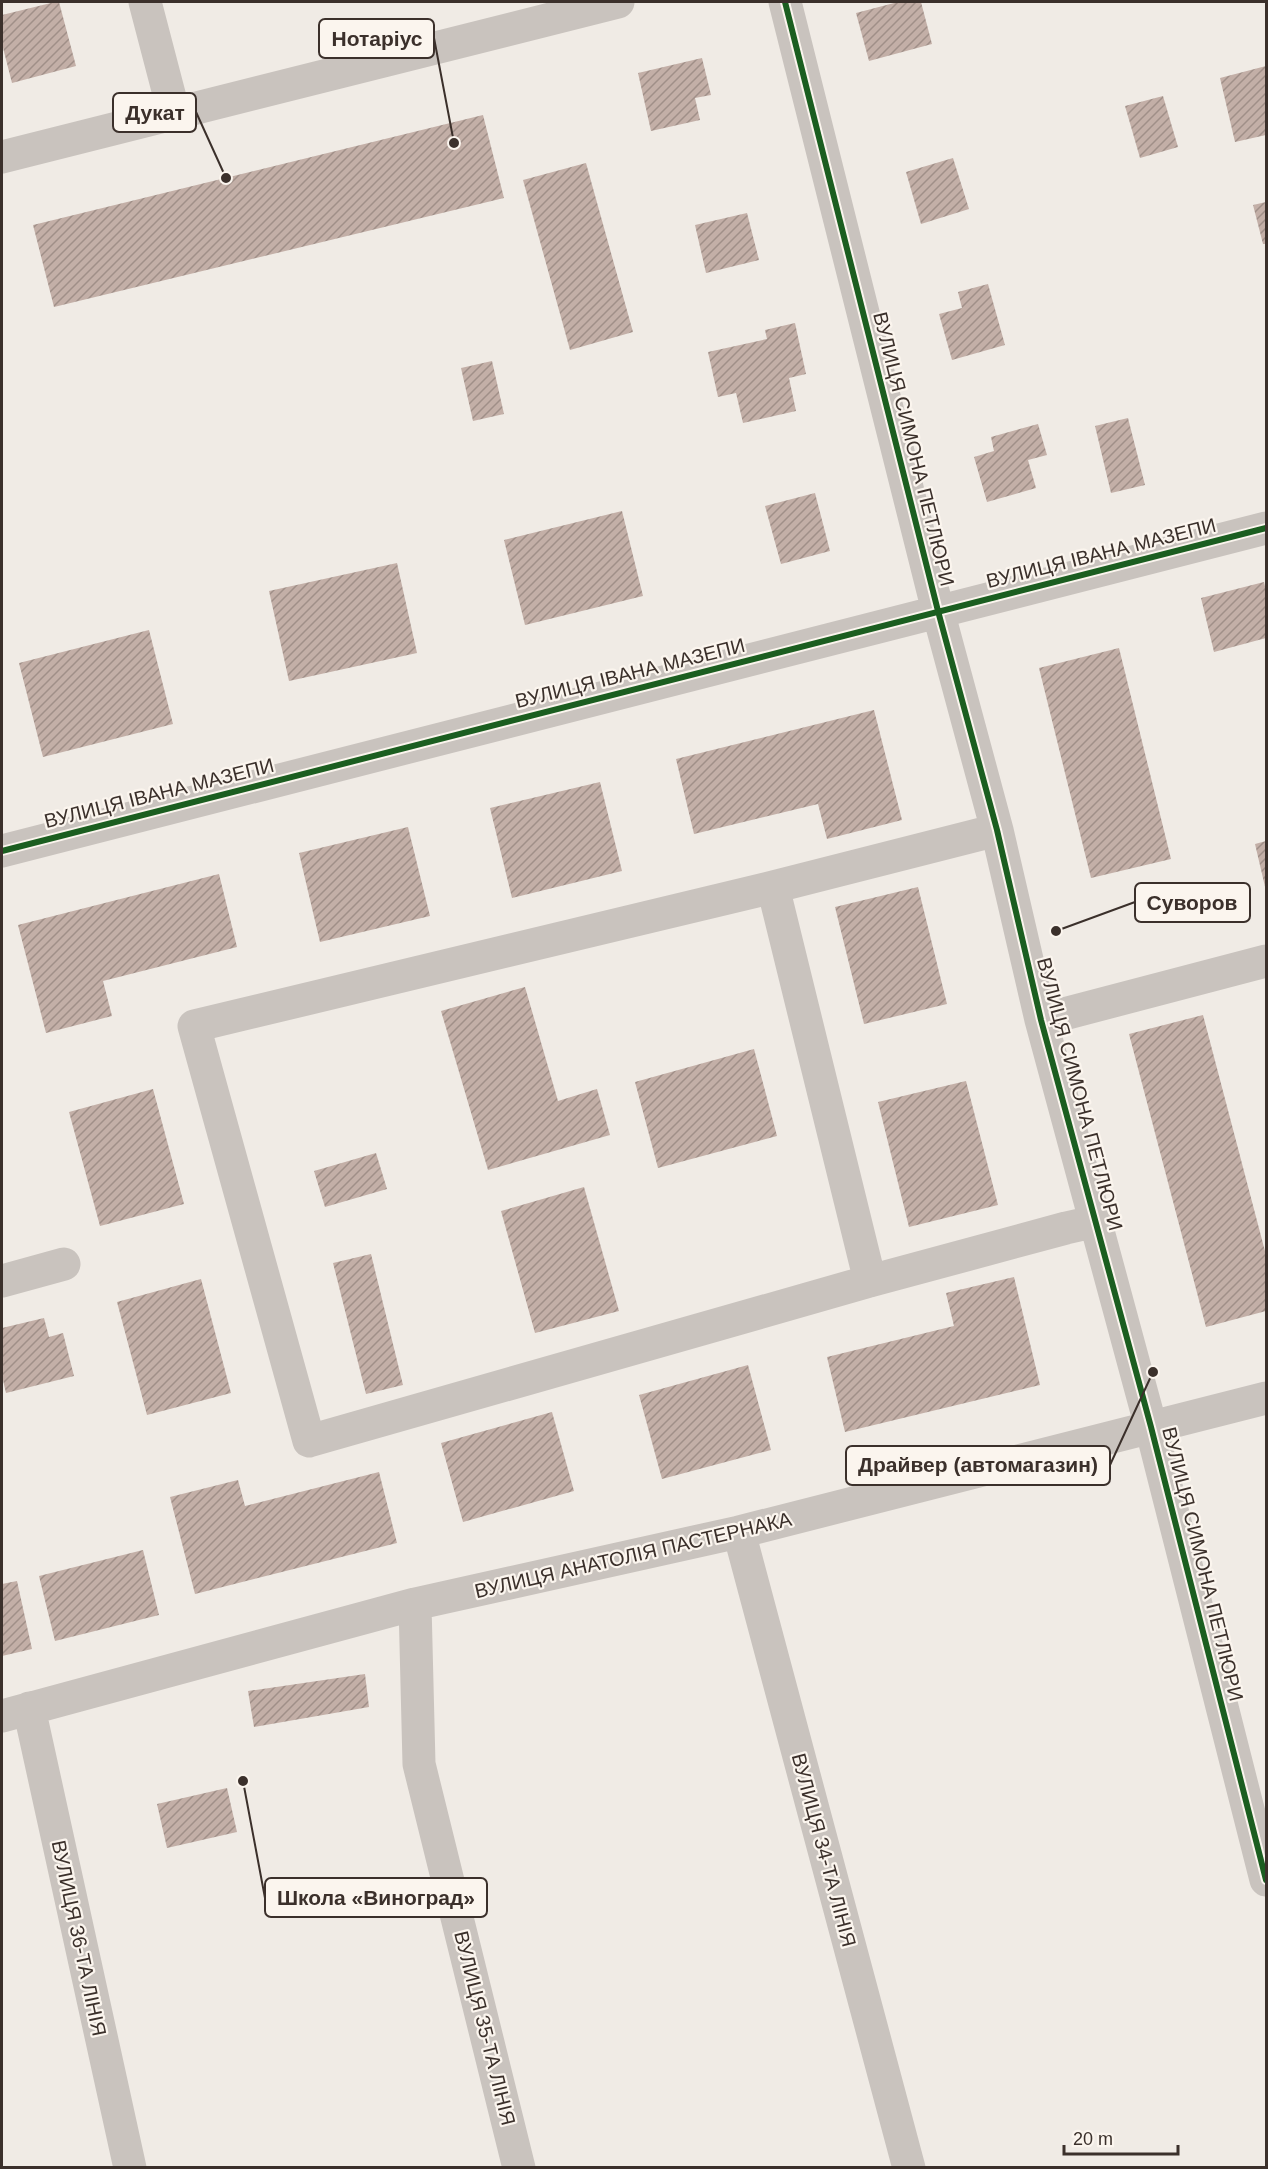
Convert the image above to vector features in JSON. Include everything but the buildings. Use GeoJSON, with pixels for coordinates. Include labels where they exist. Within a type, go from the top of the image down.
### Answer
{"type":"FeatureCollection","features":[{"type":"Feature","properties":{"kind":"street"},"geometry":{"type":"LineString","coordinates":[[146,2],[174,113]]}},
{"type":"Feature","properties":{"kind":"street"},"geometry":{"type":"LineString","coordinates":[[2,158],[618,2]]}},
{"type":"Feature","properties":{"kind":"street","name":"ВУЛИЦЯ СИМОНА ПЕТЛЮРИ"},"geometry":{"type":"LineString","coordinates":[[785,2],[938,611],[997,830],[1041,1020],[1151,1427],[1266,1880]]}},
{"type":"Feature","properties":{"kind":"street","name":"ВУЛИЦЯ ІВАНА МАЗЕПИ"},"geometry":{"type":"LineString","coordinates":[[2,850],[1266,528]]}},
{"type":"Feature","properties":{"kind":"street"},"geometry":{"type":"LineString","coordinates":[[997,830],[194,1026],[309,1441],[870,1281],[1096,1221]]}},
{"type":"Feature","properties":{"kind":"street"},"geometry":{"type":"LineString","coordinates":[[773,886],[870,1281]]}},
{"type":"Feature","properties":{"kind":"street"},"geometry":{"type":"LineString","coordinates":[[1041,1020],[1266,961]]}},
{"type":"Feature","properties":{"kind":"street"},"geometry":{"type":"LineString","coordinates":[[2,1281],[64,1264]]}},
{"type":"Feature","properties":{"kind":"street","name":"ВУЛИЦЯ АНАТОЛІЯ ПАСТЕРНАКА"},"geometry":{"type":"LineString","coordinates":[[15,1712],[416,1604],[740,1532],[1266,1398]]}},
{"type":"Feature","properties":{"kind":"street","name":"ВУЛИЦЯ 34-ТА ЛІНІЯ"},"geometry":{"type":"LineString","coordinates":[[740,1532],[909,2168]]}},
{"type":"Feature","properties":{"kind":"street","name":"ВУЛИЦЯ 35-ТА ЛІНІЯ"},"geometry":{"type":"LineString","coordinates":[[416,1604],[419,1764],[519,2168]]}},
{"type":"Feature","properties":{"kind":"street","name":"ВУЛИЦЯ 36-ТА ЛІНІЯ"},"geometry":{"type":"LineString","coordinates":[[15,1712],[130,2168]]}},
{"type":"Feature","properties":{"kind":"cycle path"},"geometry":{"type":"LineString","coordinates":[[785,2],[938,611],[997,830],[1041,1020],[1151,1427],[1266,1880]]}},
{"type":"Feature","properties":{"kind":"cycle path"},"geometry":{"type":"LineString","coordinates":[[2,851],[1266,528]]}},
{"type":"Feature","properties":{"kind":"place","name":"Нотаріус"},"geometry":{"type":"Point","coordinates":[454,143]}},
{"type":"Feature","properties":{"kind":"place","name":"Дукат"},"geometry":{"type":"Point","coordinates":[226,178]}},
{"type":"Feature","properties":{"kind":"place","name":"Суворов"},"geometry":{"type":"Point","coordinates":[1056,931]}},
{"type":"Feature","properties":{"kind":"place","name":"Драйвер (автомагазин)"},"geometry":{"type":"Point","coordinates":[1153,1372]}},
{"type":"Feature","properties":{"kind":"place","name":"Школа «Виноград»"},"geometry":{"type":"Point","coordinates":[243,1781]}}]}
